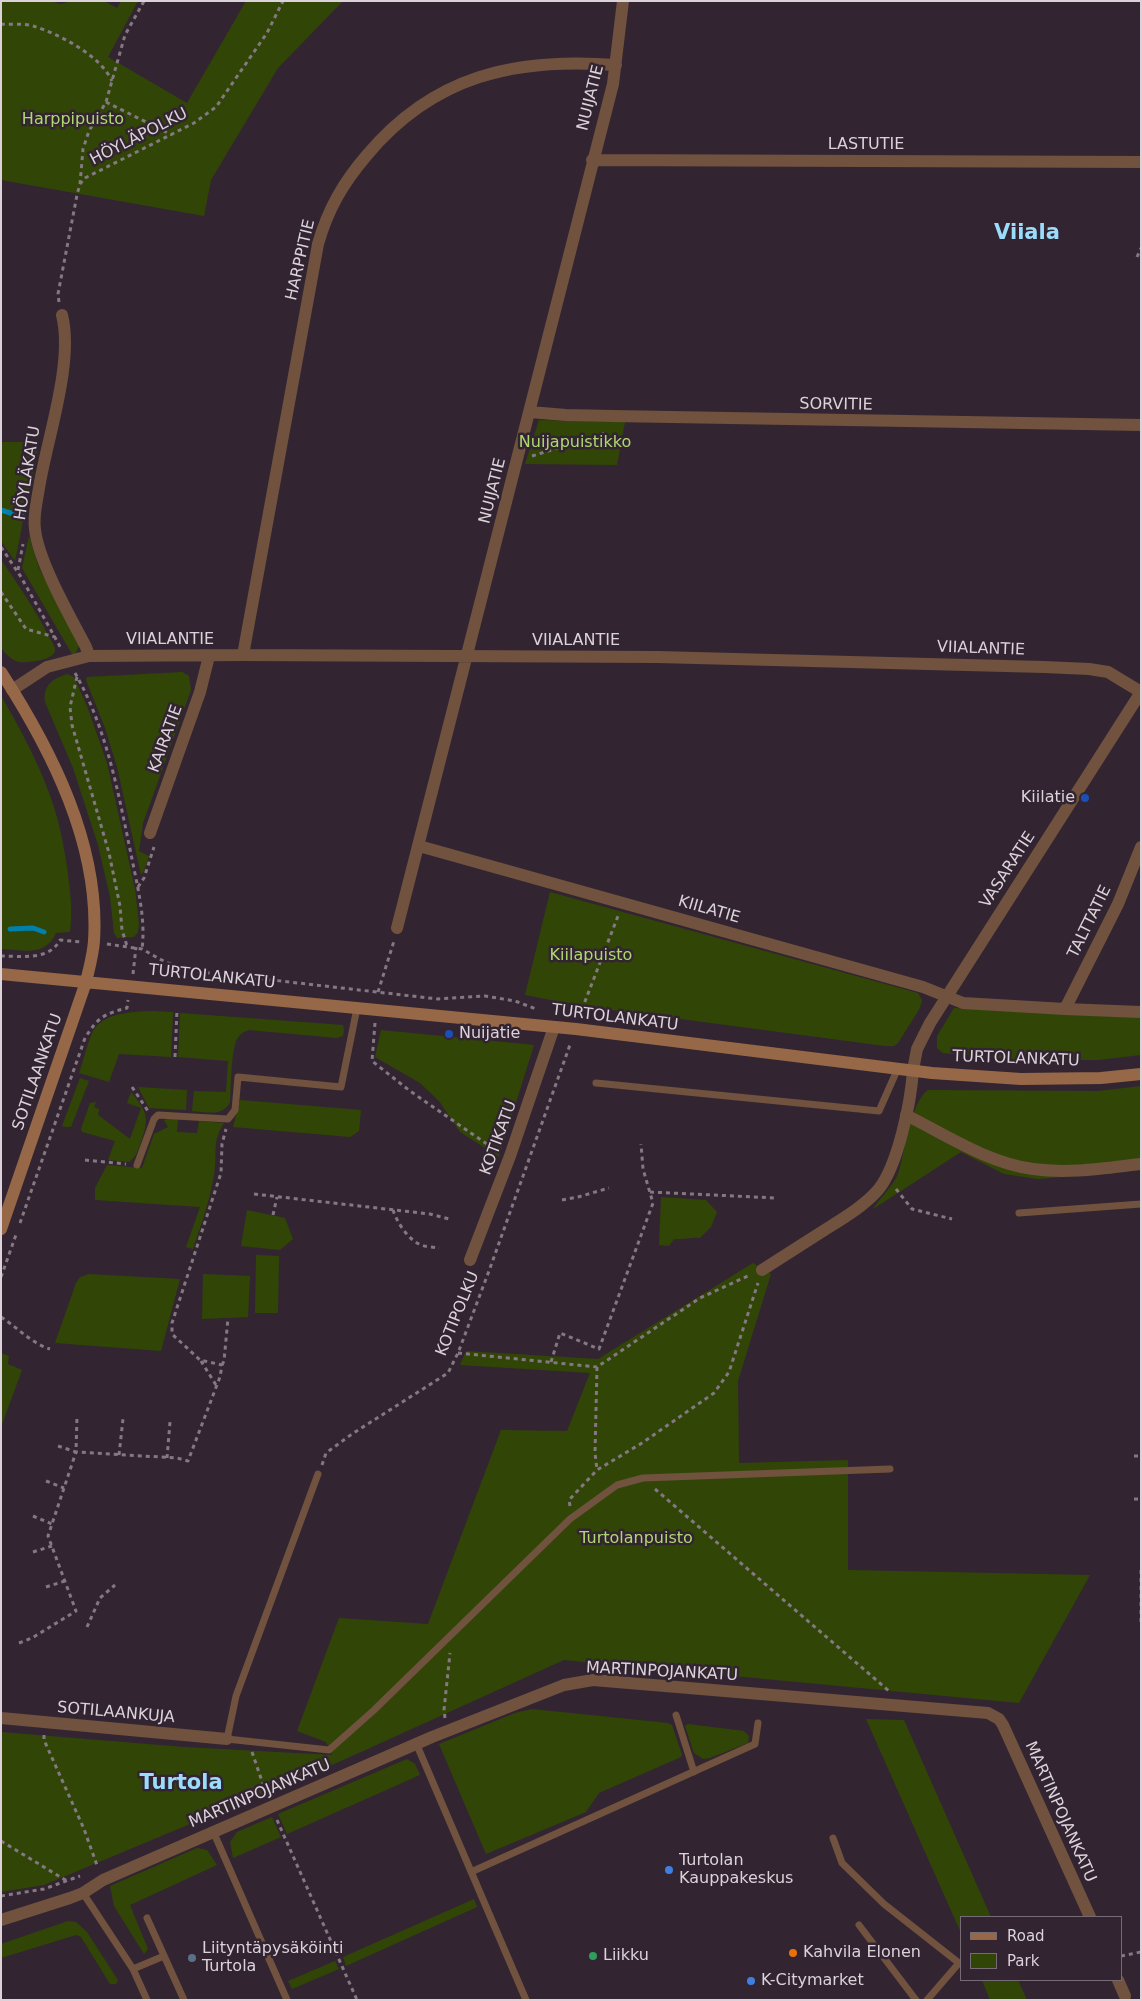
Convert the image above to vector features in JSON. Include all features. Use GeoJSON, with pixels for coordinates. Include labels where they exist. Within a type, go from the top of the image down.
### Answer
{"type":"FeatureCollection","features":[{"type":"Feature","properties":{"kind":"main road","name":"SOTILAANKATU"},"geometry":{"type":"LineString","coordinates":[[1,672],[64,789],[84,847],[93,890],[94,943],[86,982],[1,1229]]}},
{"type":"Feature","properties":{"kind":"main road","name":"TURTOLANKATU"},"geometry":{"type":"LineString","coordinates":[[1,974],[576,1029],[913,1070],[1021,1079],[1101,1078],[1141,1074]]}},
{"type":"Feature","properties":{"kind":"street","name":"NUIJATIE"},"geometry":{"type":"LineString","coordinates":[[398,928],[530,412],[616,65],[623,1]]}},
{"type":"Feature","properties":{"kind":"street","name":"HARPPITIE"},"geometry":{"type":"LineString","coordinates":[[243,655],[318,244],[325,220],[343,186],[381,138],[398,123],[417,107],[460,83],[493,72],[524,67],[560,64],[616,65]]}},
{"type":"Feature","properties":{"kind":"street","name":"LASTUTIE"},"geometry":{"type":"LineString","coordinates":[[592,160],[1141,162]]}},
{"type":"Feature","properties":{"kind":"street","name":"HÖYLÄKATU"},"geometry":{"type":"LineString","coordinates":[[62,315],[65,334],[63,370],[41,476],[34,526],[45,564],[86,648],[88,656]]}},
{"type":"Feature","properties":{"kind":"street","name":"SORVITIE"},"geometry":{"type":"LineString","coordinates":[[530,412],[566,416],[957,424],[1141,425]]}},
{"type":"Feature","properties":{"kind":"street","name":"VIIALANTIE"},"geometry":{"type":"LineString","coordinates":[[12,690],[47,666],[88,656],[243,655],[847,661],[1089,669],[1108,672],[1141,692]]}},
{"type":"Feature","properties":{"kind":"street","name":"KAIRATIE"},"geometry":{"type":"LineString","coordinates":[[152,838],[200,692],[209,656]]}},
{"type":"Feature","properties":{"kind":"street","name":"VASARATIE"},"geometry":{"type":"LineString","coordinates":[[762,1270],[863,1205],[886,1177],[897,1148],[906,1114],[919,1044],[946,997],[1141,692]]}},
{"type":"Feature","properties":{"kind":"street","name":"KIILATIE"},"geometry":{"type":"LineString","coordinates":[[418,846],[923,987],[959,1002],[1141,1012]]}},
{"type":"Feature","properties":{"kind":"street","name":"TALTTATIE"},"geometry":{"type":"LineString","coordinates":[[1065,1009],[1118,904],[1141,847]]}},
{"type":"Feature","properties":{"kind":"street","name":"KOTIKATU"},"geometry":{"type":"LineString","coordinates":[[470,1260],[510,1156],[554,1027]]}},
{"type":"Feature","properties":{"kind":"street"},"geometry":{"type":"LineString","coordinates":[[906,1114],[999,1161],[1032,1169],[1084,1170],[1141,1164]]}},
{"type":"Feature","properties":{"kind":"street","name":"MARTINPOJANKATU"},"geometry":{"type":"LineString","coordinates":[[1,1920],[84,1893],[103,1880],[416,1744],[564,1685],[593,1680],[988,1713],[999,1719],[1003,1726],[1090,1916]]}},
{"type":"Feature","properties":{"kind":"street","name":"SOTILAANKUJA"},"geometry":{"type":"LineString","coordinates":[[1,1718],[227,1739]]}},
{"type":"Feature","properties":{"kind":"street"},"geometry":{"type":"LineString","coordinates":[[1118,1981],[1125,1996]]}},
{"type":"Feature","properties":{"kind":"lane"},"geometry":{"type":"LineString","coordinates":[[137,1165],[154,1119],[158,1115],[228,1119],[234,1110],[238,1078],[341,1086],[357,1008]]}},
{"type":"Feature","properties":{"kind":"lane"},"geometry":{"type":"LineString","coordinates":[[596,1083],[880,1111],[898,1068]]}},
{"type":"Feature","properties":{"kind":"lane"},"geometry":{"type":"LineString","coordinates":[[1019,1213],[1141,1204]]}},
{"type":"Feature","properties":{"kind":"lane"},"geometry":{"type":"LineString","coordinates":[[318,1474],[236,1696],[227,1739],[329,1750],[373,1711],[570,1519],[616,1485],[644,1478],[890,1469]]}},
{"type":"Feature","properties":{"kind":"lane"},"geometry":{"type":"LineString","coordinates":[[676,1715],[694,1772]]}},
{"type":"Feature","properties":{"kind":"lane"},"geometry":{"type":"LineString","coordinates":[[471,1872],[755,1744],[758,1723]]}},
{"type":"Feature","properties":{"kind":"lane"},"geometry":{"type":"LineString","coordinates":[[416,1744],[526,2000]]}},
{"type":"Feature","properties":{"kind":"lane"},"geometry":{"type":"LineString","coordinates":[[214,1832],[288,2000]]}},
{"type":"Feature","properties":{"kind":"lane"},"geometry":{"type":"LineString","coordinates":[[833,1838],[842,1862],[870,1890],[959,1963],[927,2000]]}},
{"type":"Feature","properties":{"kind":"lane"},"geometry":{"type":"LineString","coordinates":[[84,1893],[133,1969],[146,2000]]}},
{"type":"Feature","properties":{"kind":"lane"},"geometry":{"type":"LineString","coordinates":[[147,1918],[184,2000]]}},
{"type":"Feature","properties":{"kind":"lane"},"geometry":{"type":"LineString","coordinates":[[859,1925],[916,2000]]}},
{"type":"Feature","properties":{"kind":"lane"},"geometry":{"type":"LineString","coordinates":[[133,1969],[164,1956]]}},
{"type":"Feature","properties":{"kind":"path"},"geometry":{"type":"LineString","coordinates":[[80,184],[83,149],[88,131],[106,102],[125,36],[144,1]]}},
{"type":"Feature","properties":{"kind":"path","name":"HÖYLÄPOLKU"},"geometry":{"type":"LineString","coordinates":[[62,315],[58,294],[70,224],[80,184],[85,178],[194,124],[216,107],[267,32],[283,1]]}},
{"type":"Feature","properties":{"kind":"path"},"geometry":{"type":"LineString","coordinates":[[1,24],[31,25],[67,40],[92,58],[108,73],[112,81]]}},
{"type":"Feature","properties":{"kind":"path"},"geometry":{"type":"LineString","coordinates":[[106,102],[172,135]]}},
{"type":"Feature","properties":{"kind":"path"},"geometry":{"type":"LineString","coordinates":[[1137,258],[1141,248]]}},
{"type":"Feature","properties":{"kind":"path"},"geometry":{"type":"LineString","coordinates":[[517,461],[603,434],[612,416]]}},
{"type":"Feature","properties":{"kind":"path"},"geometry":{"type":"LineString","coordinates":[[1,547],[22,576],[91,703],[111,761],[137,888],[143,938],[142,949],[60,940],[57,946],[44,954],[27,957],[1,956]]}},
{"type":"Feature","properties":{"kind":"path"},"geometry":{"type":"LineString","coordinates":[[1,592],[26,629],[56,637]]}},
{"type":"Feature","properties":{"kind":"path"},"geometry":{"type":"LineString","coordinates":[[77,677],[70,707],[72,725],[109,853],[120,906],[122,930],[127,946]]}},
{"type":"Feature","properties":{"kind":"path"},"geometry":{"type":"LineString","coordinates":[[137,888],[144,878],[152,838]]}},
{"type":"Feature","properties":{"kind":"path","name":"KOTIPOLKU"},"geometry":{"type":"LineString","coordinates":[[318,1474],[326,1453],[352,1434],[448,1373],[458,1353],[576,1029],[579,1016],[623,903]]}},
{"type":"Feature","properties":{"kind":"path"},"geometry":{"type":"LineString","coordinates":[[398,928],[378,992],[372,1061],[410,1091],[486,1144],[510,1156]]}},
{"type":"Feature","properties":{"kind":"path"},"geometry":{"type":"LineString","coordinates":[[1,1277],[86,1038],[94,1024],[104,1014],[127,1008],[136,948]]}},
{"type":"Feature","properties":{"kind":"path"},"geometry":{"type":"LineString","coordinates":[[174,1057],[176,1010]]}},
{"type":"Feature","properties":{"kind":"path"},"geometry":{"type":"LineString","coordinates":[[132,1087],[154,1119]]}},
{"type":"Feature","properties":{"kind":"path"},"geometry":{"type":"LineString","coordinates":[[216,1386],[200,1360],[172,1334],[172,1323],[221,1173],[222,1144],[228,1119]]}},
{"type":"Feature","properties":{"kind":"path"},"geometry":{"type":"LineString","coordinates":[[551,1362],[560,1333],[600,1349],[653,1203],[642,1169],[641,1144]]}},
{"type":"Feature","properties":{"kind":"path"},"geometry":{"type":"LineString","coordinates":[[85,1160],[137,1165]]}},
{"type":"Feature","properties":{"kind":"path"},"geometry":{"type":"LineString","coordinates":[[886,1177],[912,1209],[952,1219]]}},
{"type":"Feature","properties":{"kind":"path"},"geometry":{"type":"LineString","coordinates":[[562,1200],[578,1198],[609,1188]]}},
{"type":"Feature","properties":{"kind":"path"},"geometry":{"type":"LineString","coordinates":[[650,1192],[776,1198]]}},
{"type":"Feature","properties":{"kind":"path"},"geometry":{"type":"LineString","coordinates":[[254,1194],[393,1209],[430,1214],[449,1219]]}},
{"type":"Feature","properties":{"kind":"path"},"geometry":{"type":"LineString","coordinates":[[273,1215],[277,1197]]}},
{"type":"Feature","properties":{"kind":"path"},"geometry":{"type":"LineString","coordinates":[[393,1209],[395,1218],[405,1232],[419,1244],[439,1248]]}},
{"type":"Feature","properties":{"kind":"path"},"geometry":{"type":"LineString","coordinates":[[458,1353],[597,1367],[700,1298],[762,1270]]}},
{"type":"Feature","properties":{"kind":"path"},"geometry":{"type":"LineString","coordinates":[[570,1519],[569,1500],[597,1470],[642,1443],[714,1393],[730,1372],[762,1270]]}},
{"type":"Feature","properties":{"kind":"path"},"geometry":{"type":"LineString","coordinates":[[1,1317],[14,1325],[37,1345],[50,1349]]}},
{"type":"Feature","properties":{"kind":"path"},"geometry":{"type":"LineString","coordinates":[[58,1446],[76,1452],[188,1460],[224,1361],[228,1318]]}},
{"type":"Feature","properties":{"kind":"path"},"geometry":{"type":"LineString","coordinates":[[200,1360],[222,1365]]}},
{"type":"Feature","properties":{"kind":"path"},"geometry":{"type":"LineString","coordinates":[[597,1367],[595,1454],[597,1470]]}},
{"type":"Feature","properties":{"kind":"path"},"geometry":{"type":"LineString","coordinates":[[18,1643],[32,1638],[76,1611],[48,1536],[76,1452],[77,1416]]}},
{"type":"Feature","properties":{"kind":"path"},"geometry":{"type":"LineString","coordinates":[[120,1455],[123,1419]]}},
{"type":"Feature","properties":{"kind":"path"},"geometry":{"type":"LineString","coordinates":[[167,1458],[170,1422]]}},
{"type":"Feature","properties":{"kind":"path"},"geometry":{"type":"LineString","coordinates":[[1134,1456],[1141,1456]]}},
{"type":"Feature","properties":{"kind":"path"},"geometry":{"type":"LineString","coordinates":[[644,1478],[896,1697]]}},
{"type":"Feature","properties":{"kind":"path"},"geometry":{"type":"LineString","coordinates":[[46,1481],[64,1488]]}},
{"type":"Feature","properties":{"kind":"path"},"geometry":{"type":"LineString","coordinates":[[1134,1499],[1141,1499]]}},
{"type":"Feature","properties":{"kind":"path"},"geometry":{"type":"LineString","coordinates":[[33,1516],[52,1524]]}},
{"type":"Feature","properties":{"kind":"path"},"geometry":{"type":"LineString","coordinates":[[33,1552],[52,1546]]}},
{"type":"Feature","properties":{"kind":"path"},"geometry":{"type":"LineString","coordinates":[[1141,1570],[1141,1622]]}},
{"type":"Feature","properties":{"kind":"path"},"geometry":{"type":"LineString","coordinates":[[46,1587],[64,1581]]}},
{"type":"Feature","properties":{"kind":"path"},"geometry":{"type":"LineString","coordinates":[[87,1627],[100,1598],[115,1585]]}},
{"type":"Feature","properties":{"kind":"path"},"geometry":{"type":"LineString","coordinates":[[445,1721],[444,1710],[452,1634]]}},
{"type":"Feature","properties":{"kind":"path"},"geometry":{"type":"LineString","coordinates":[[45,1722],[44,1740],[84,1829],[98,1869],[90,1872]]}},
{"type":"Feature","properties":{"kind":"path"},"geometry":{"type":"LineString","coordinates":[[249,1742],[267,1796]]}},
{"type":"Feature","properties":{"kind":"path"},"geometry":{"type":"LineString","coordinates":[[276,1817],[357,2000]]}},
{"type":"Feature","properties":{"kind":"path"},"geometry":{"type":"LineString","coordinates":[[1,1841],[67,1881]]}},
{"type":"Feature","properties":{"kind":"path"},"geometry":{"type":"LineString","coordinates":[[1,1896],[44,1889],[83,1875]]}},
{"type":"Feature","properties":{"kind":"path"},"geometry":{"type":"LineString","coordinates":[[1122,1956],[1141,1952]]}},
{"type":"Feature","properties":{"kind":"green space","name":"Harppipuisto"},"geometry":{"type":"Polygon","coordinates":[[[1,1],[50,1],[61,4],[71,1],[104,1],[117,8],[121,1],[138,1],[108,57],[187,103],[246,1],[343,1],[278,68],[211,180],[204,216],[1,180],[1,1]]]}},
{"type":"Feature","properties":{"kind":"green space","name":"Nuijapuistikko"},"geometry":{"type":"Polygon","coordinates":[[[539,420],[625,422],[617,465],[525,464],[539,420]]]}},
{"type":"Feature","properties":{"kind":"green space"},"geometry":{"type":"Polygon","coordinates":[[[1,442],[39,442],[15,561],[1,541],[1,442]]]}},
{"type":"Feature","properties":{"kind":"green space"},"geometry":{"type":"Polygon","coordinates":[[[29,536],[39,568],[78,640],[79,646],[75,655],[72,654],[22,568],[29,536]]]}},
{"type":"Feature","properties":{"kind":"green space"},"geometry":{"type":"Polygon","coordinates":[[[1,560],[32,606],[54,645],[54,653],[47,658],[19,662],[7,655],[1,648],[1,560]]]}},
{"type":"Feature","properties":{"kind":"green space"},"geometry":{"type":"Polygon","coordinates":[[[182,672],[189,676],[191,690],[143,823],[139,851],[149,856],[141,875],[117,767],[105,728],[86,680],[87,677],[182,672]]]}},
{"type":"Feature","properties":{"kind":"green space"},"geometry":{"type":"Polygon","coordinates":[[[67,674],[74,677],[87,706],[107,763],[135,889],[139,923],[138,932],[134,937],[117,938],[114,933],[110,897],[98,845],[73,768],[45,702],[47,687],[57,678],[67,674]]]}},
{"type":"Feature","properties":{"kind":"green space"},"geometry":{"type":"Polygon","coordinates":[[[1,696],[19,727],[50,796],[61,834],[69,883],[70,932],[56,933],[46,946],[26,951],[2,949],[1,696]]]}},
{"type":"Feature","properties":{"kind":"green space","name":"Kiilapuisto"},"geometry":{"type":"Polygon","coordinates":[[[550,892],[918,993],[922,1000],[920,1008],[898,1043],[894,1046],[885,1046],[582,1006],[525,995],[550,892]]]}},
{"type":"Feature","properties":{"kind":"green space"},"geometry":{"type":"Polygon","coordinates":[[[954,1008],[1141,1017],[1141,1055],[1098,1060],[1021,1060],[943,1053],[937,1048],[937,1036],[954,1008]]]}},
{"type":"Feature","properties":{"kind":"green space"},"geometry":{"type":"Polygon","coordinates":[[[152,1011],[173,1012],[171,1057],[119,1054],[109,1082],[79,1073],[91,1036],[98,1025],[104,1020],[120,1014],[152,1011]]]}},
{"type":"Feature","properties":{"kind":"green space"},"geometry":{"type":"Polygon","coordinates":[[[180,1013],[343,1025],[344,1030],[343,1036],[337,1038],[249,1030],[244,1032],[238,1037],[235,1045],[230,1102],[227,1107],[219,1112],[208,1113],[192,1111],[194,1091],[226,1092],[228,1061],[178,1057],[180,1013]]]}},
{"type":"Feature","properties":{"kind":"green space"},"geometry":{"type":"Polygon","coordinates":[[[381,1030],[534,1045],[499,1157],[460,1132],[439,1101],[420,1083],[375,1057],[381,1030]]]}},
{"type":"Feature","properties":{"kind":"green space"},"geometry":{"type":"Polygon","coordinates":[[[80,1078],[89,1081],[71,1127],[62,1126],[80,1078]]]}},
{"type":"Feature","properties":{"kind":"green space"},"geometry":{"type":"Polygon","coordinates":[[[1141,1086],[1141,1170],[1038,1179],[1004,1174],[961,1152],[873,1209],[898,1174],[912,1117],[922,1096],[928,1090],[1098,1091],[1141,1086]]]}},
{"type":"Feature","properties":{"kind":"green space"},"geometry":{"type":"Polygon","coordinates":[[[138,1087],[187,1090],[186,1110],[149,1108],[138,1087]]]}},
{"type":"Feature","properties":{"kind":"green space"},"geometry":{"type":"Polygon","coordinates":[[[131,1092],[144,1110],[146,1120],[138,1151],[129,1162],[108,1160],[115,1141],[82,1132],[81,1129],[90,1103],[96,1102],[94,1107],[99,1109],[98,1115],[130,1139],[141,1108],[127,1103],[131,1092]]]}},
{"type":"Feature","properties":{"kind":"green space"},"geometry":{"type":"Polygon","coordinates":[[[240,1100],[361,1110],[359,1131],[350,1137],[233,1127],[240,1100]]]}},
{"type":"Feature","properties":{"kind":"green space"},"geometry":{"type":"Polygon","coordinates":[[[178,1119],[177,1132],[197,1133],[199,1121],[224,1123],[216,1142],[215,1167],[210,1194],[193,1249],[186,1247],[200,1207],[95,1200],[95,1188],[107,1165],[142,1168],[154,1134],[168,1127],[164,1120],[178,1119]]]}},
{"type":"Feature","properties":{"kind":"green space"},"geometry":{"type":"Polygon","coordinates":[[[661,1197],[706,1200],[717,1212],[711,1227],[700,1238],[674,1239],[669,1246],[659,1245],[661,1197]]]}},
{"type":"Feature","properties":{"kind":"green space"},"geometry":{"type":"Polygon","coordinates":[[[247,1210],[285,1218],[293,1239],[280,1250],[241,1246],[247,1210]]]}},
{"type":"Feature","properties":{"kind":"green space"},"geometry":{"type":"Polygon","coordinates":[[[256,1255],[279,1256],[278,1313],[255,1313],[256,1255]]]}},
{"type":"Feature","properties":{"kind":"green space","name":"Turtolanpuisto"},"geometry":{"type":"Polygon","coordinates":[[[753,1263],[771,1274],[738,1381],[739,1463],[848,1460],[848,1570],[1090,1575],[1019,1703],[564,1660],[341,1761],[44,1885],[1,1892],[1,1732],[184,1747],[332,1755],[326,1742],[297,1731],[339,1618],[428,1624],[501,1430],[567,1431],[590,1373],[460,1365],[466,1351],[598,1359],[753,1263]]]}},
{"type":"Feature","properties":{"kind":"green space"},"geometry":{"type":"Polygon","coordinates":[[[89,1274],[180,1279],[161,1351],[55,1343],[76,1283],[80,1277],[89,1274]]]}},
{"type":"Feature","properties":{"kind":"green space"},"geometry":{"type":"Polygon","coordinates":[[[203,1274],[250,1276],[248,1317],[202,1319],[203,1274]]]}},
{"type":"Feature","properties":{"kind":"green space"},"geometry":{"type":"Polygon","coordinates":[[[1,1353],[9,1356],[8,1364],[22,1370],[1,1427],[1,1353]]]}},
{"type":"Feature","properties":{"kind":"green space"},"geometry":{"type":"Polygon","coordinates":[[[532,1709],[668,1723],[672,1725],[682,1755],[599,1793],[586,1812],[486,1854],[439,1744],[515,1713],[532,1709]]]}},
{"type":"Feature","properties":{"kind":"green space"},"geometry":{"type":"Polygon","coordinates":[[[866,1719],[904,1720],[991,1916],[960,1916],[960,1931],[866,1719]]]}},
{"type":"Feature","properties":{"kind":"green space"},"geometry":{"type":"Polygon","coordinates":[[[688,1724],[744,1731],[749,1736],[748,1743],[703,1759],[694,1753],[685,1726],[688,1724]]]}},
{"type":"Feature","properties":{"kind":"green space"},"geometry":{"type":"Polygon","coordinates":[[[407,1759],[415,1764],[420,1775],[287,1834],[278,1814],[407,1759]]]}},
{"type":"Feature","properties":{"kind":"green space"},"geometry":{"type":"Polygon","coordinates":[[[272,1817],[281,1837],[233,1858],[230,1842],[237,1832],[272,1817]]]}},
{"type":"Feature","properties":{"kind":"green space"},"geometry":{"type":"Polygon","coordinates":[[[197,1848],[207,1850],[217,1865],[130,1905],[148,1949],[144,1954],[114,1906],[110,1886],[197,1848]]]}},
{"type":"Feature","properties":{"kind":"green space"},"geometry":{"type":"Polygon","coordinates":[[[474,1899],[477,1907],[346,1966],[343,1957],[474,1899]]]}},
{"type":"Feature","properties":{"kind":"green space"},"geometry":{"type":"Polygon","coordinates":[[[68,1921],[76,1922],[87,1932],[118,1980],[116,1984],[110,1984],[81,1937],[76,1935],[1,1958],[1,1944],[68,1921]]]}},
{"type":"Feature","properties":{"kind":"green space"},"geometry":{"type":"Polygon","coordinates":[[[335,1961],[339,1969],[292,1989],[288,1981],[335,1961]]]}},
{"type":"Feature","properties":{"kind":"green space"},"geometry":{"type":"Polygon","coordinates":[[[982,1981],[1018,1981],[1027,2000],[990,2000],[982,1981]]]}},
{"type":"Feature","properties":{"kind":"waterway"},"geometry":{"type":"LineString","coordinates":[[1,510],[23,517]]}},
{"type":"Feature","properties":{"kind":"waterway"},"geometry":{"type":"LineString","coordinates":[[10,929],[33,928],[44,932]]}},
{"type":"Feature","properties":{"kind":"place","name":"Kiilatie"},"geometry":{"type":"Point","coordinates":[1085,798]}},
{"type":"Feature","properties":{"kind":"place","name":"Nuijatie"},"geometry":{"type":"Point","coordinates":[449,1034]}},
{"type":"Feature","properties":{"kind":"place","name":"Turtolan Kauppakeskus"},"geometry":{"type":"Point","coordinates":[669,1870]}},
{"type":"Feature","properties":{"kind":"place","name":"Kahvila Elonen"},"geometry":{"type":"Point","coordinates":[793,1953]}},
{"type":"Feature","properties":{"kind":"place","name":"Liikku"},"geometry":{"type":"Point","coordinates":[593,1956]}},
{"type":"Feature","properties":{"kind":"place","name":"Liityntäpysäköinti Turtola"},"geometry":{"type":"Point","coordinates":[192,1958]}},
{"type":"Feature","properties":{"kind":"place","name":"K-Citymarket"},"geometry":{"type":"Point","coordinates":[751,1981]}},
{"type":"Feature","properties":{"kind":"district","name":"Viiala"},"geometry":{"type":"Point","coordinates":[1027,234]}},
{"type":"Feature","properties":{"kind":"district","name":"Turtola"},"geometry":{"type":"Point","coordinates":[181,1784]}}]}
